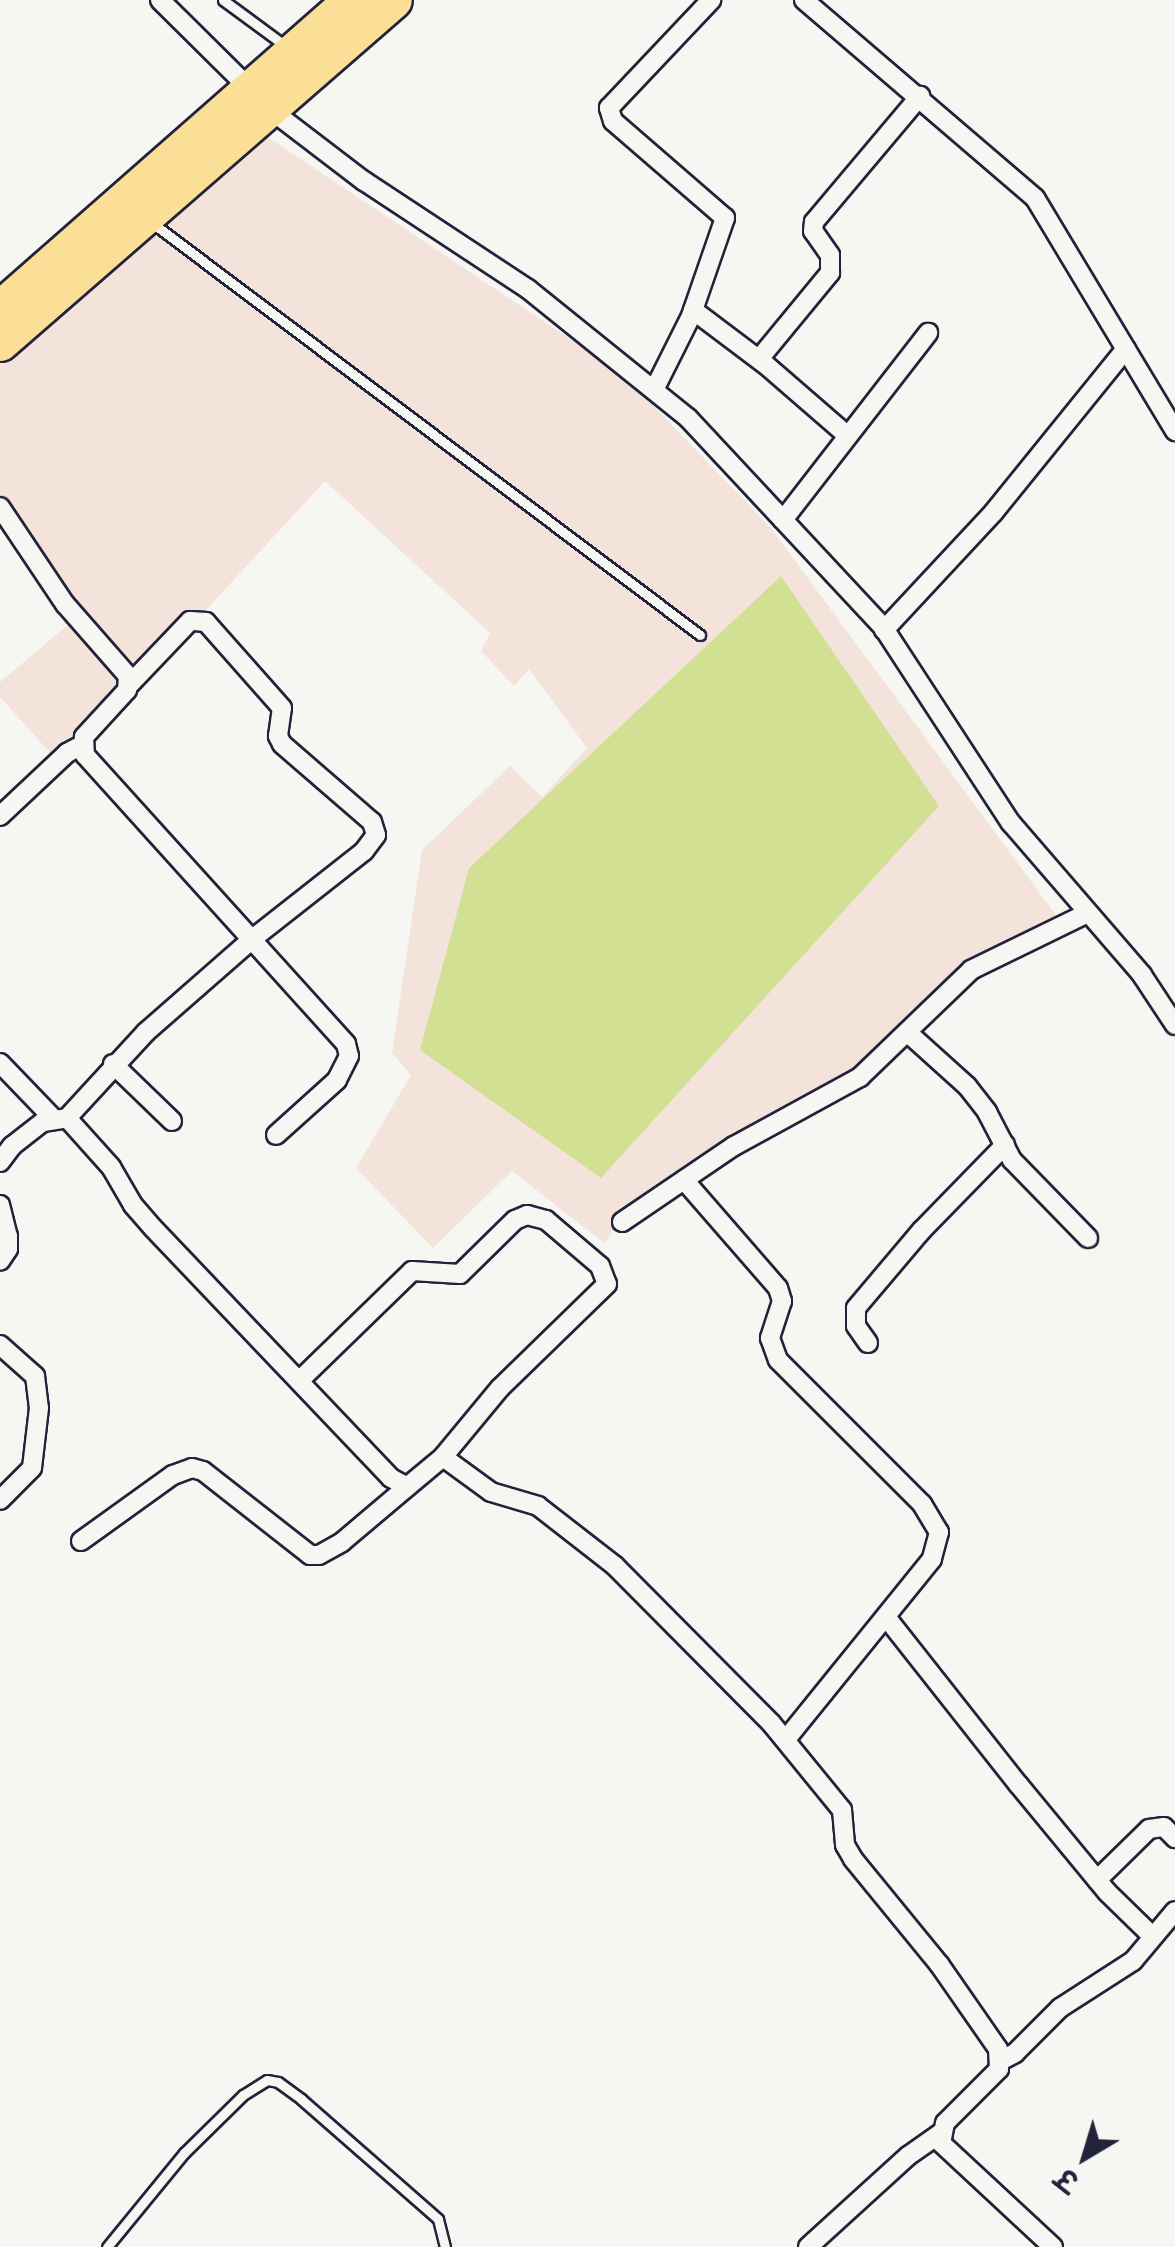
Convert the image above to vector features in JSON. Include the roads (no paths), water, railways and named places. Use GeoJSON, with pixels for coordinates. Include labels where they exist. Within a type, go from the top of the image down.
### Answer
{"type":"FeatureCollection","features":[{"type":"Feature","properties":{"kind":"highway"},"geometry":{"type":"LineString","coordinates":[[0,344],[147,218],[262,100],[294,52],[350,0]]}},
{"type":"Feature","properties":{"kind":"highway"},"geometry":{"type":"LineString","coordinates":[[0,308],[394,0]]}},
{"type":"Feature","properties":{"kind":"street"},"geometry":{"type":"LineString","coordinates":[[160,0],[262,100],[364,181],[528,289],[688,418],[884,630],[1011,824],[1142,975],[1175,1026]]}},
{"type":"Feature","properties":{"kind":"street"},"geometry":{"type":"LineString","coordinates":[[654,390],[693,310],[725,218],[613,121],[610,108],[711,0]]}},
{"type":"Feature","properties":{"kind":"street"},"geometry":{"type":"LineString","coordinates":[[804,0],[1035,198],[1126,349],[1166,396],[1175,431]]}},
{"type":"Feature","properties":{"kind":"street"},"geometry":{"type":"LineString","coordinates":[[760,359],[830,273],[830,255],[812,230],[814,222],[920,96]]}},
{"type":"Feature","properties":{"kind":"street"},"geometry":{"type":"LineString","coordinates":[[693,310],[760,359],[848,436]]}},
{"type":"Feature","properties":{"kind":"street"},"geometry":{"type":"LineString","coordinates":[[783,520],[928,333]]}},
{"type":"Feature","properties":{"kind":"street"},"geometry":{"type":"LineString","coordinates":[[884,630],[994,513],[1126,349]]}},
{"type":"Feature","properties":{"kind":"street"},"geometry":{"type":"LineString","coordinates":[[0,508],[66,604],[130,684]]}},
{"type":"Feature","properties":{"kind":"street"},"geometry":{"type":"LineString","coordinates":[[0,816],[67,753],[82,745],[130,684],[190,621],[206,622],[282,708],[278,736],[282,744],[376,828],[374,842],[364,852],[251,940],[60,1118],[12,1146],[0,1162]]}},
{"type":"Feature","properties":{"kind":"street"},"geometry":{"type":"LineString","coordinates":[[82,745],[94,766],[338,1032],[349,1056],[337,1080],[276,1135]]}},
{"type":"Feature","properties":{"kind":"street"},"geometry":{"type":"LineString","coordinates":[[622,1222],[734,1146],[860,1077],[971,970],[1086,914]]}},
{"type":"Feature","properties":{"kind":"street"},"geometry":{"type":"LineString","coordinates":[[907,1032],[967,1086],[1012,1160],[1088,1238]]}},
{"type":"Feature","properties":{"kind":"street"},"geometry":{"type":"LineString","coordinates":[[0,1063],[111,1167],[132,1205],[153,1228],[390,1478],[407,1487]]}},
{"type":"Feature","properties":{"kind":"street"},"geometry":{"type":"LineString","coordinates":[[114,1064],[172,1121]]}},
{"type":"Feature","properties":{"kind":"street"},"geometry":{"type":"LineString","coordinates":[[868,1343],[856,1326],[856,1308],[922,1230],[1004,1145]]}},
{"type":"Feature","properties":{"kind":"street"},"geometry":{"type":"LineString","coordinates":[[684,1180],[778,1288],[782,1301],[770,1338],[778,1360],[931,1516],[939,1532],[937,1548],[886,1618],[786,1739]]}},
{"type":"Feature","properties":{"kind":"street"},"geometry":{"type":"LineString","coordinates":[[0,1205],[8,1236],[8,1248],[0,1262]]}},
{"type":"Feature","properties":{"kind":"street"},"geometry":{"type":"LineString","coordinates":[[81,1541],[172,1476],[192,1468],[202,1471],[310,1555],[319,1555],[342,1542],[443,1457],[500,1388],[606,1284],[600,1266],[546,1220],[526,1215],[515,1220],[460,1274],[412,1272],[301,1380]]}},
{"type":"Feature","properties":{"kind":"street"},"geometry":{"type":"LineString","coordinates":[[0,1345],[35,1376],[39,1408],[32,1468],[0,1500]]}},
{"type":"Feature","properties":{"kind":"street"},"geometry":{"type":"LineString","coordinates":[[443,1457],[479,1486],[538,1506],[591,1544],[786,1739],[842,1810],[846,1846],[853,1858],[939,1964],[1002,2060]]}},
{"type":"Feature","properties":{"kind":"street"},"geometry":{"type":"LineString","coordinates":[[886,1618],[1097,1880],[1151,1935]]}},
{"type":"Feature","properties":{"kind":"street"},"geometry":{"type":"LineString","coordinates":[[1097,1880],[1149,1829],[1164,1827],[1175,1838]]}},
{"type":"Feature","properties":{"kind":"street"},"geometry":{"type":"LineString","coordinates":[[808,2247],[908,2156],[940,2134],[945,2124],[991,2082],[1002,2060],[1015,2054],[1060,2008],[1133,1961],[1175,1911]]}},
{"type":"Feature","properties":{"kind":"street"},"geometry":{"type":"LineString","coordinates":[[940,2134],[949,2152],[1053,2247]]}},
{"type":"Feature","properties":{"kind":"lane"},"geometry":{"type":"LineString","coordinates":[[223,0],[294,52]]}},
{"type":"Feature","properties":{"kind":"lane"},"geometry":{"type":"LineString","coordinates":[[147,218],[700,635]]}},
{"type":"Feature","properties":{"kind":"lane"},"geometry":{"type":"LineString","coordinates":[[107,2247],[184,2153],[244,2094],[266,2080],[278,2082],[301,2099],[438,2219],[445,2247]]}}]}
